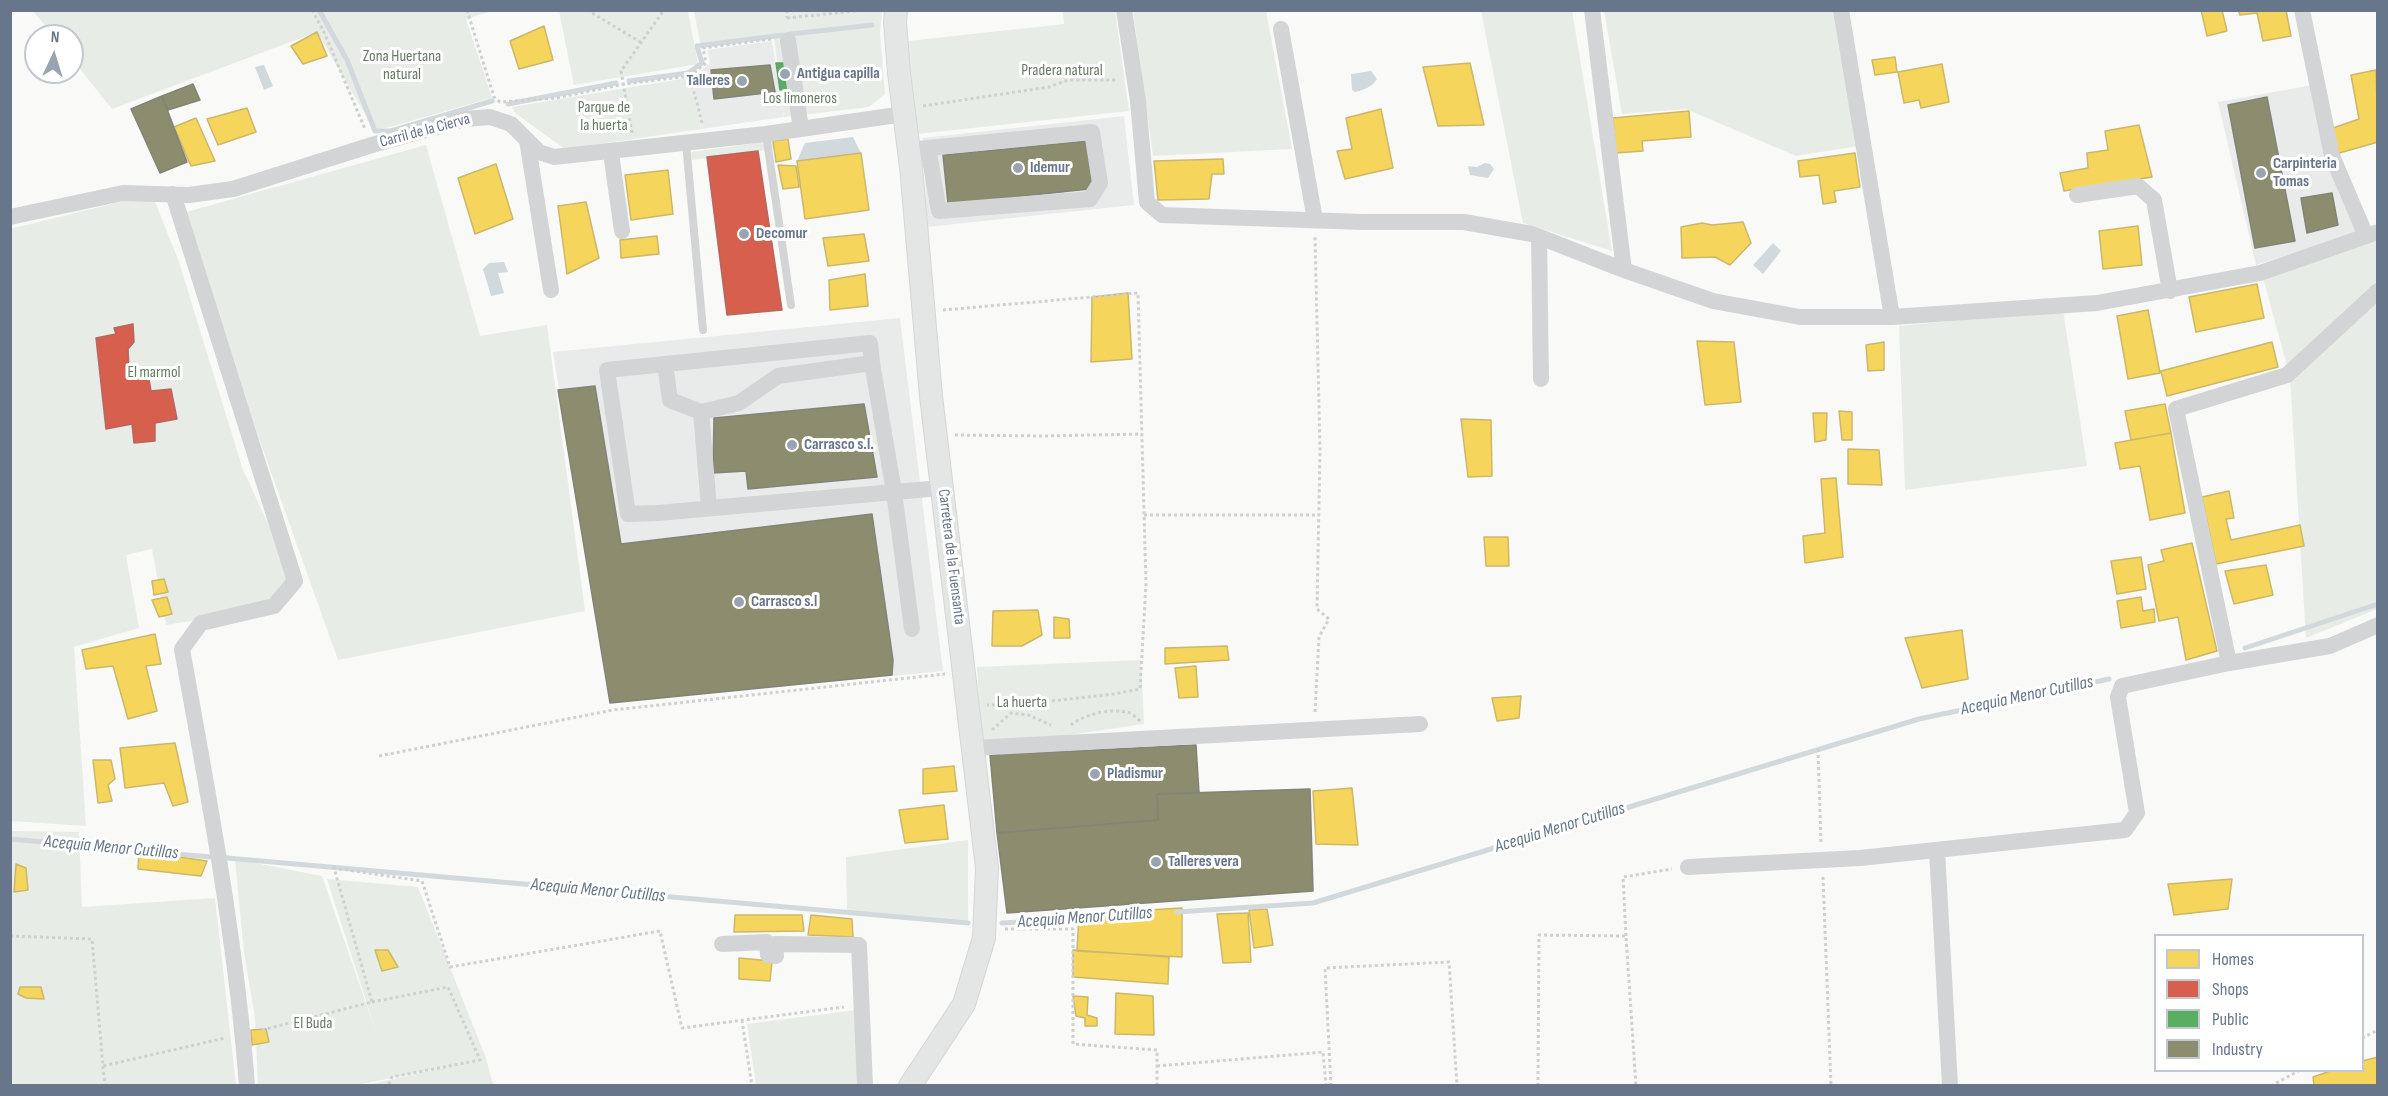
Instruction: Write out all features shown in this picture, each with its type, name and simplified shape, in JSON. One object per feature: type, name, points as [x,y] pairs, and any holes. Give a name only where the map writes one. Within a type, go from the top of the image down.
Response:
[{"type":"main road","name":"Carretera de la Fuensanta","points":[[896,10],[904,111],[918,149],[923,312],[987,868],[984,938],[964,1004],[910,1086]]},
{"type":"street","points":[[1124,10],[1135,84],[1147,202],[1162,215],[1464,222],[1539,237],[1713,301],[1800,317],[1892,317],[2097,303],[2260,273],[2372,234],[2332,156],[2302,10]]},
{"type":"street","points":[[1592,10],[1624,270]]},
{"type":"street","points":[[1841,10],[1892,317]]},
{"type":"street","points":[[1281,29],[1315,220]]},
{"type":"street","points":[[783,39],[801,129]]},
{"type":"street","name":"Carril de la Cierva","points":[[10,217],[123,193],[173,194],[233,189],[372,145],[465,119],[490,117],[512,124],[539,152],[554,157],[611,153],[766,134],[904,111]]},
{"type":"street","points":[[1092,132],[1100,183],[1090,199],[939,211],[918,149],[1092,132]]},
{"type":"street","points":[[527,140],[551,290]]},
{"type":"street","points":[[611,153],[622,231]]},
{"type":"street","points":[[2077,195],[2138,186],[2154,200],[2170,291]]},
{"type":"street","points":[[173,194],[295,581],[274,606],[201,622],[182,649],[221,864],[243,1034],[247,1086]]},
{"type":"street","points":[[1539,237],[1540,379]]},
{"type":"street","points":[[2229,663],[2176,409],[2287,375],[2378,291]]},
{"type":"street","points":[[912,628],[894,492],[870,343],[607,370],[628,514],[894,492],[942,488]]},
{"type":"street","points":[[665,364],[670,400],[701,412],[739,403],[778,376],[872,363]]},
{"type":"street","points":[[701,412],[709,508],[894,492]]},
{"type":"street","points":[[1688,867],[1860,858],[2125,830],[2137,813],[2118,697],[2122,686],[2229,663],[2330,646],[2378,626]]},
{"type":"street","points":[[974,748],[1420,724]]},
{"type":"street","points":[[1937,850],[1950,1086]]},
{"type":"street","points":[[722,944],[767,942],[768,955],[776,956],[775,944],[859,945],[865,1086]]},
{"type":"lane","points":[[766,134],[791,305]]},
{"type":"lane","points":[[686,143],[703,330]]},
{"type":"path","points":[[312,10],[324,32],[372,145]]},
{"type":"path","points":[[466,10],[494,97],[500,102],[556,98],[624,84],[690,76],[706,63],[703,48],[783,39]]},
{"type":"path","points":[[587,10],[642,43]]},
{"type":"path","points":[[636,150],[621,71],[664,10]]},
{"type":"path","points":[[787,18],[865,10]]},
{"type":"path","points":[[690,76],[706,140]]},
{"type":"path","points":[[904,111],[985,95],[1049,87],[1068,80],[1113,78],[1135,84]]},
{"type":"path","points":[[1312,729],[1319,637],[1329,619],[1317,609],[1320,450],[1315,220]]},
{"type":"path","points":[[923,312],[1138,292],[1146,584],[1140,689],[1114,694],[969,708]]},
{"type":"path","points":[[936,434],[1043,436],[1142,434]]},
{"type":"path","points":[[1144,515],[1319,515]]},
{"type":"path","points":[[379,756],[613,710],[965,672]]},
{"type":"path","points":[[1065,729],[1080,718],[1099,712],[1130,713],[1144,724]]},
{"type":"path","points":[[974,748],[1011,713],[1028,715],[1057,727]]},
{"type":"path","points":[[1818,749],[1822,854]]},
{"type":"path","points":[[1636,1086],[1623,877],[1688,867]]},
{"type":"path","points":[[372,1002],[334,868],[422,881],[450,967],[660,931],[682,1028],[863,1004]]},
{"type":"path","points":[[1823,877],[1831,1086]]},
{"type":"path","points":[[985,930],[1073,929],[1073,1044],[1157,1050],[1157,1086]]},
{"type":"path","points":[[1538,1086],[1539,935],[1626,936]]},
{"type":"path","points":[[10,936],[92,939],[105,1086]]},
{"type":"path","points":[[1331,1086],[1325,968],[1449,962],[1457,1086]]},
{"type":"path","points":[[262,1030],[372,1002],[448,987],[480,1060],[392,1077],[388,1086]]},
{"type":"path","points":[[742,1020],[752,1086]]},
{"type":"path","points":[[2364,1037],[2378,1030]]},
{"type":"path","points":[[103,1066],[243,1034]]},
{"type":"path","points":[[1157,1066],[1323,1052],[1326,1086]]},
{"type":"path","points":[[2271,1086],[2298,1072]]},
{"type":"shaded area","name":"Talleres","points":[[772,41],[784,117],[701,129],[693,77],[710,63],[707,50]]},
{"type":"shaded area","points":[[264,65],[273,86],[264,90],[255,67]]},
{"type":"shaded area","points":[[1371,71],[1377,79],[1373,84],[1355,92],[1352,90],[1351,74]]},
{"type":"shaded area","points":[[2313,85],[2338,191],[2357,233],[2256,265],[2218,102]]},
{"type":"shaded area","points":[[1124,116],[1134,205],[927,227],[923,138]]},
{"type":"shaded area","points":[[853,137],[861,153],[797,161],[805,143]]},
{"type":"shaded area","points":[[1485,163],[1490,164],[1494,169],[1488,178],[1470,175],[1468,166],[1477,167]]},
{"type":"shaded area","points":[[1773,243],[1781,251],[1763,274],[1753,265]]},
{"type":"shaded area","points":[[504,262],[508,272],[498,273],[504,293],[491,296],[483,269],[489,263]]},
{"type":"shaded area","points":[[900,318],[943,671],[610,703],[553,352]]},
{"type":"green space","name":"Zona Huertana natural","points":[[33,11],[492,11],[466,19],[492,98],[375,131],[317,32],[112,109],[84,74],[84,24],[44,24]]},
{"type":"green space","points":[[559,11],[688,11],[698,64],[574,85]]},
{"type":"green space","name":"Los limoneros","points":[[694,11],[882,11],[880,32],[885,94],[869,107],[784,117],[774,37],[701,46]]},
{"type":"green space","name":"Pradera natural","points":[[1063,11],[1115,11],[1129,111],[917,134],[906,71],[908,41],[1064,24]]},
{"type":"green space","points":[[1133,11],[1266,11],[1292,149],[1153,156]]},
{"type":"green space","points":[[1481,11],[1572,11],[1612,251],[1523,223]]},
{"type":"green space","points":[[1604,11],[1835,11],[1858,146],[1796,156],[1686,109],[1622,114]]},
{"type":"green space","name":"Parque de la huerta","points":[[693,77],[701,129],[565,149],[515,113],[512,107]]},
{"type":"green space","points":[[773,141],[773,149],[692,160],[691,152]]},
{"type":"green space","points":[[426,145],[480,336],[547,325],[585,611],[338,660],[179,214]]},
{"type":"green space","points":[[152,194],[179,262],[243,470],[295,581],[264,609],[166,625],[152,549],[126,555],[139,628],[74,647],[86,826],[11,821],[10,229]]},
{"type":"green space","points":[[2377,241],[2377,609],[2306,638],[2290,377],[2263,278]]},
{"type":"green space","points":[[2063,310],[2087,466],[1905,490],[1899,326]]},
{"type":"green space","name":"La huerta","points":[[1141,660],[1144,724],[981,748],[977,667]]},
{"type":"green space","points":[[11,831],[79,832],[82,907],[215,898],[236,1085],[11,1086]]},
{"type":"green space","points":[[968,840],[968,923],[847,913],[846,857]]},
{"type":"green space","name":"El Buda","points":[[235,859],[322,876],[376,1032],[327,879],[418,887],[486,1058],[493,1085],[367,1085],[454,1065],[358,1085],[258,1085],[255,1018],[244,953]]},
{"type":"green space","points":[[856,1010],[865,1085],[756,1085],[747,1024]]},
{"type":"building: Homes","points":[[2201,10],[2222,10],[2227,31],[2207,36]]},
{"type":"building: Homes","points":[[2238,10],[2286,10],[2291,36],[2263,41],[2257,13],[2240,15]]},
{"type":"building: Homes","points":[[544,26],[553,60],[519,69],[510,41]]},
{"type":"building: Homes","points":[[317,32],[327,56],[303,64],[291,46]]},
{"type":"building: Homes","points":[[1895,57],[1897,72],[1875,75],[1872,60]]},
{"type":"building: Homes","points":[[1470,63],[1484,125],[1438,126],[1423,67]]},
{"type":"building: Homes","points":[[1942,64],[1949,102],[1921,108],[1919,100],[1904,103],[1898,72]]},
{"type":"building: Homes","points":[[2376,70],[2378,142],[2336,154],[2330,129],[2359,119],[2351,75]]},
{"type":"building: Homes","points":[[247,108],[256,132],[218,145],[207,119]]},
{"type":"building: Homes","points":[[1381,109],[1393,168],[1345,179],[1337,151],[1352,149],[1346,118]]},
{"type":"building: Homes","points":[[1689,111],[1691,137],[1642,141],[1643,151],[1616,153],[1613,118]]},
{"type":"building: Homes","points":[[196,118],[215,161],[191,166],[174,127]]},
{"type":"building: Homes","points":[[2139,125],[2152,177],[2064,191],[2060,173],[2088,168],[2087,153],[2108,150],[2105,131]]},
{"type":"building: Homes","points":[[788,139],[791,159],[776,162],[773,141]]},
{"type":"building: Homes","points":[[861,153],[869,210],[805,219],[797,161]]},
{"type":"building: Homes","points":[[1855,153],[1860,187],[1834,191],[1836,202],[1823,204],[1819,175],[1800,177],[1798,161]]},
{"type":"building: Homes","points":[[1223,159],[1224,174],[1212,174],[1209,199],[1158,200],[1154,161]]},
{"type":"building: Homes","points":[[496,164],[513,219],[475,234],[458,178]]},
{"type":"building: Homes","points":[[778,165],[796,166],[799,187],[783,189]]},
{"type":"building: Homes","points":[[668,170],[673,214],[631,220],[625,175]]},
{"type":"building: Homes","points":[[586,202],[599,258],[567,274],[558,206]]},
{"type":"building: Homes","points":[[1743,222],[1751,243],[1730,265],[1715,257],[1682,258],[1681,227],[1702,223],[1712,225]]},
{"type":"building: Homes","points":[[2138,226],[2142,265],[2103,269],[2099,231]]},
{"type":"building: Homes","points":[[864,234],[869,261],[828,266],[823,238]]},
{"type":"building: Homes","points":[[657,236],[659,254],[621,258],[620,240]]},
{"type":"building: Homes","points":[[865,274],[868,306],[830,310],[829,280]]},
{"type":"building: Homes","points":[[2257,284],[2264,318],[2196,332],[2189,297]]},
{"type":"building: Homes","points":[[1128,293],[1132,359],[1091,362],[1092,297]]},
{"type":"building: Homes","points":[[2148,310],[2160,373],[2128,379],[2117,316]]},
{"type":"building: Homes","points":[[1697,341],[1734,342],[1741,402],[1705,405]]},
{"type":"building: Homes","points":[[1884,342],[1884,370],[1868,371],[1866,345]]},
{"type":"building: Homes","points":[[2272,342],[2278,367],[2167,396],[2161,371]]},
{"type":"building: Homes","points":[[2165,404],[2171,433],[2131,440],[2125,411]]},
{"type":"building: Homes","points":[[1839,411],[1852,412],[1852,440],[1842,440]]},
{"type":"building: Homes","points":[[1813,413],[1827,413],[1826,440],[1815,442]]},
{"type":"building: Homes","points":[[1461,419],[1491,420],[1492,476],[1468,477]]},
{"type":"building: Homes","points":[[2171,433],[2185,513],[2150,520],[2140,466],[2120,469],[2115,443]]},
{"type":"building: Homes","points":[[1848,449],[1879,450],[1882,485],[1848,484]]},
{"type":"building: Homes","points":[[1836,478],[1843,557],[1805,563],[1803,536],[1825,533],[1821,479]]},
{"type":"building: Homes","points":[[2229,491],[2234,518],[2226,519],[2231,540],[2300,525],[2304,546],[2216,564],[2202,497]]},
{"type":"building: Homes","points":[[1484,537],[1508,537],[1509,566],[1486,566]]},
{"type":"building: Homes","points":[[2192,543],[2217,651],[2186,660],[2178,617],[2159,621],[2148,565],[2164,561],[2161,550]]},
{"type":"building: Homes","points":[[2141,557],[2146,589],[2117,594],[2111,561]]},
{"type":"building: Homes","points":[[2266,565],[2273,595],[2234,604],[2225,571]]},
{"type":"building: Homes","points":[[164,579],[168,592],[154,595],[152,581]]},
{"type":"building: Homes","points":[[167,597],[172,614],[159,617],[152,600]]},
{"type":"building: Homes","points":[[2141,597],[2143,611],[2154,609],[2155,622],[2121,628],[2117,601]]},
{"type":"building: Homes","points":[[1038,610],[1042,635],[1022,646],[992,646],[993,611]]},
{"type":"building: Homes","points":[[1054,617],[1069,619],[1070,638],[1054,638]]},
{"type":"building: Homes","points":[[1962,630],[1968,679],[1922,688],[1905,638]]},
{"type":"building: Homes","points":[[155,634],[161,664],[146,666],[157,711],[128,719],[113,666],[86,669],[82,650]]},
{"type":"building: Homes","points":[[1227,646],[1229,660],[1165,664],[1165,648]]},
{"type":"building: Homes","points":[[1196,666],[1198,697],[1179,698],[1175,668]]},
{"type":"building: Homes","points":[[1521,696],[1519,718],[1497,721],[1492,698]]},
{"type":"building: Homes","points":[[175,743],[188,802],[173,806],[164,783],[125,788],[120,748]]},
{"type":"building: Homes","points":[[93,760],[111,760],[115,779],[108,785],[112,801],[98,803]]},
{"type":"building: Homes","points":[[954,766],[957,791],[923,794],[923,769]]},
{"type":"building: Homes","points":[[1352,788],[1358,845],[1316,844],[1313,791]]},
{"type":"building: Homes","points":[[944,805],[948,839],[905,843],[899,810]]},
{"type":"building: Homes","points":[[139,851],[207,861],[201,876],[138,869]]},
{"type":"building: Homes","points":[[16,864],[26,868],[28,890],[14,892]]},
{"type":"building: Homes","points":[[2232,879],[2228,909],[2174,915],[2168,884]]},
{"type":"building: Homes","points":[[1182,908],[1182,957],[1077,951],[1079,914]]},
{"type":"building: Homes","points":[[1267,909],[1273,945],[1254,948],[1249,910]]},
{"type":"building: Homes","points":[[1248,913],[1251,962],[1223,963],[1217,914]]},
{"type":"building: Homes","points":[[735,915],[802,915],[804,931],[734,932]]},
{"type":"building: Homes","points":[[811,915],[852,919],[853,937],[808,935]]},
{"type":"building: Homes","points":[[375,950],[388,950],[398,967],[382,971]]},
{"type":"building: Homes","points":[[1073,950],[1169,957],[1168,984],[1073,977]]},
{"type":"building: Homes","points":[[739,958],[772,961],[770,981],[739,979]]},
{"type":"building: Homes","points":[[20,987],[41,987],[44,999],[26,998],[18,994]]},
{"type":"building: Homes","points":[[1116,993],[1153,996],[1154,1035],[1115,1034]]},
{"type":"building: Homes","points":[[1073,996],[1088,997],[1087,1015],[1097,1018],[1097,1026],[1085,1026],[1085,1018],[1076,1016]]},
{"type":"building: Homes","points":[[266,1029],[269,1042],[252,1045],[251,1030]]},
{"type":"building: Homes","points":[[2378,1057],[2378,1086],[2314,1086],[2313,1077],[2327,1072],[2364,1072],[2364,1060]]},
{"type":"building: Shops","name":"Decomur","points":[[758,151],[782,310],[727,315],[707,157]]},
{"type":"building: Shops","name":"El marmol","points":[[133,324],[134,342],[128,349],[129,370],[147,368],[151,391],[171,389],[177,419],[155,423],[155,441],[134,443],[132,424],[106,429],[96,338],[116,334],[114,328]]},
{"type":"building: Public","name":"Antigua capilla","points":[[776,63],[791,63],[795,89],[780,90]]},
{"type":"building: Industry","name":"Talleres","points":[[770,65],[775,92],[714,99],[711,70]]},
{"type":"building: Industry","points":[[193,84],[200,100],[168,110],[162,96]]},
{"type":"building: Industry","points":[[162,96],[187,162],[160,173],[131,109]]},
{"type":"building: Industry","name":"Carpinteria Tomas","points":[[2267,97],[2295,241],[2255,248],[2228,105]]},
{"type":"building: Industry","name":"Idemur","points":[[1087,141],[1094,181],[1089,189],[948,204],[943,155]]},
{"type":"building: Industry","points":[[2332,193],[2338,225],[2307,233],[2301,198]]},
{"type":"building: Industry","name":"Carrasco s.l","points":[[595,386],[621,544],[872,514],[893,660],[892,675],[610,703],[558,390]]},
{"type":"building: Industry","name":"Carrasco s.l.","points":[[864,404],[877,477],[748,489],[746,471],[713,473],[714,418]]},
{"type":"building: Industry","name":"Pladismur","points":[[1196,745],[1199,793],[1157,794],[1158,820],[997,833],[990,755]]},
{"type":"building: Industry","name":"Talleres vera","points":[[1310,789],[1313,891],[1007,913],[997,833],[1158,820],[1157,794]]},
{"type":"waterway","points":[[319,10],[347,60],[375,131],[391,131],[492,101]]},
{"type":"waterway","points":[[791,34],[872,25]]},
{"type":"waterway","points":[[629,81],[688,73],[702,63],[697,46],[783,35]]},
{"type":"waterway","points":[[508,104],[616,83]]},
{"type":"waterway","name":"Acequia Menor Cutillas","points":[[2245,648],[2378,604]]},
{"type":"waterway","name":"Acequia Menor Cutillas","points":[[1177,912],[1313,903],[1919,719],[2109,679]]},
{"type":"waterway","name":"Acequia Menor Cutillas","points":[[10,839],[211,857]]},
{"type":"waterway","name":"Acequia Menor Cutillas","points":[[227,858],[968,923]]},
{"type":"waterway","name":"Acequia Menor Cutillas","points":[[1002,923],[1084,918]]},
{"type":"place","name":"Antigua capilla","points":[[785,74]]},
{"type":"place","name":"Talleres","points":[[742,81]]},
{"type":"place","name":"Idemur","points":[[1018,168]]},
{"type":"place","name":"Carpinteria Tomas","points":[[2261,173]]},
{"type":"place","name":"Decomur","points":[[744,234]]},
{"type":"place","name":"Carrasco s.l.","points":[[792,445]]},
{"type":"place","name":"Carrasco s.l","points":[[739,602]]},
{"type":"place","name":"Pladismur","points":[[1095,774]]},
{"type":"place","name":"Talleres vera","points":[[1156,862]]}]
